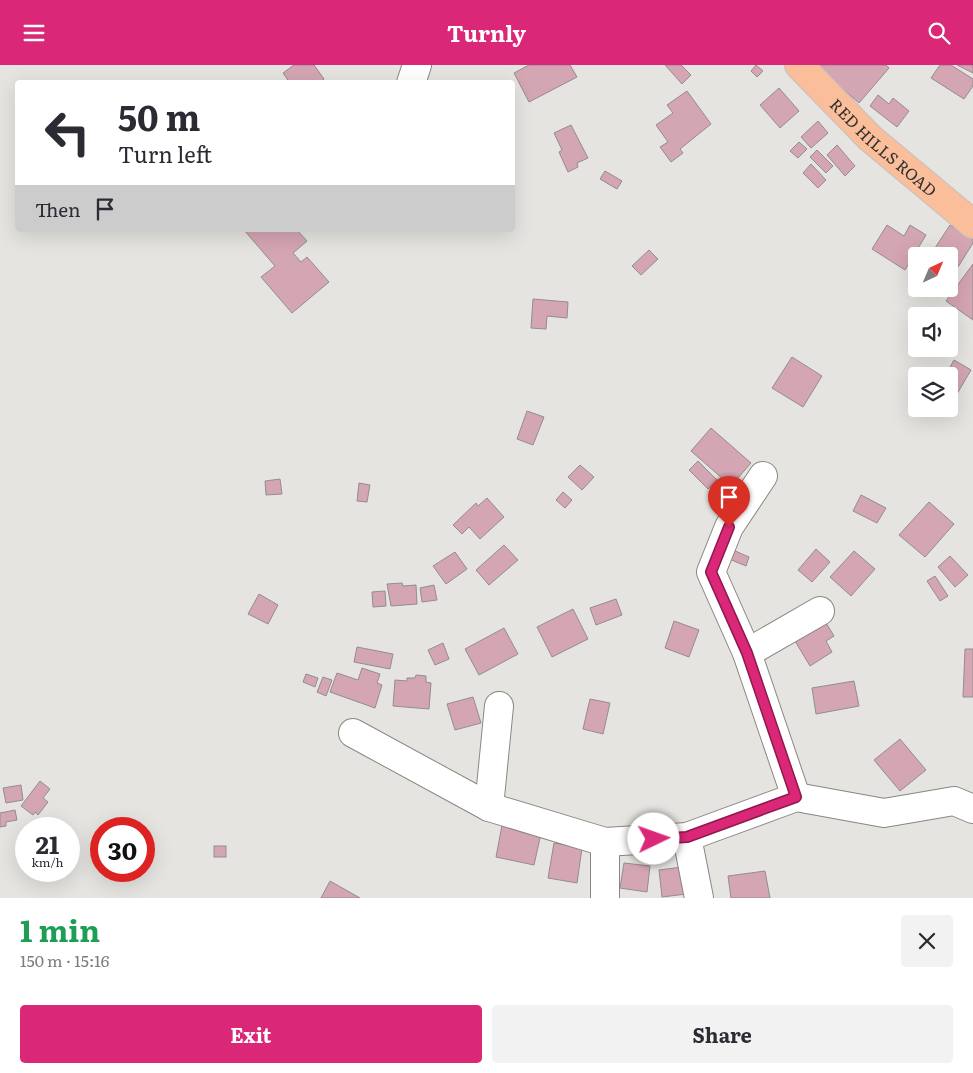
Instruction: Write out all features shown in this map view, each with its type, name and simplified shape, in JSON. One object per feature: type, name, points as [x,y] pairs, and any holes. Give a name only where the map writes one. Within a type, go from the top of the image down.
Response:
[{"type":"main road","name":"RED HILLS ROAD","points":[[799,65],[870,138],[973,224]]},
{"type":"street","points":[[412,80],[417,65]]},
{"type":"street","points":[[763,476],[729,527],[711,572],[747,653],[796,797]]},
{"type":"street","points":[[747,653],[820,611]]},
{"type":"street","points":[[489,807],[499,707]]},
{"type":"street","points":[[353,733],[489,807],[605,842],[687,837],[796,797],[884,813],[954,801],[973,809]]},
{"type":"street","points":[[687,837],[698,898]]},
{"type":"street","points":[[605,842],[605,898]]},
{"type":"building","points":[[294,65],[314,65],[324,79],[288,80],[283,73]]},
{"type":"building","points":[[529,65],[570,65],[577,77],[529,102],[514,73]]},
{"type":"building","points":[[665,65],[681,65],[691,75],[682,84]]},
{"type":"building","points":[[756,65],[763,71],[757,77],[751,71]]},
{"type":"building","points":[[815,65],[886,65],[889,68],[859,103]]},
{"type":"building","points":[[940,65],[951,65],[973,79],[973,86],[964,99],[931,78]]},
{"type":"building","points":[[957,65],[973,65],[973,73]]},
{"type":"building","points":[[779,88],[799,111],[780,128],[760,105]]},
{"type":"building","points":[[687,91],[711,124],[680,149],[683,153],[671,162],[660,147],[668,142],[656,125],[673,113],[667,105]]},
{"type":"building","points":[[878,95],[889,104],[893,98],[909,111],[897,127],[870,106]]},
{"type":"building","points":[[818,121],[828,133],[811,148],[801,137]]},
{"type":"building","points":[[571,125],[588,158],[577,163],[578,167],[568,172],[559,152],[562,150],[554,133]]},
{"type":"building","points":[[799,142],[807,149],[798,158],[790,151]]},
{"type":"building","points":[[837,145],[855,166],[845,176],[827,155]]},
{"type":"building","points":[[817,150],[833,166],[826,173],[810,157]]},
{"type":"building","points":[[811,164],[826,180],[818,188],[803,173]]},
{"type":"building","points":[[605,171],[622,181],[617,189],[600,179]]},
{"type":"building","points":[[887,225],[904,236],[910,225],[926,235],[919,247],[908,247],[908,265],[905,270],[872,249]]},
{"type":"building","points":[[950,225],[973,239],[973,243],[958,267],[958,247],[936,247]]},
{"type":"building","points":[[246,232],[299,232],[307,241],[293,253],[301,262],[307,257],[329,282],[292,313],[261,277],[275,266]]},
{"type":"building","points":[[649,250],[658,259],[641,275],[632,266]]},
{"type":"building","points":[[973,264],[973,320],[958,309],[958,307],[955,307],[946,301],[949,297],[958,297],[958,285]]},
{"type":"building","points":[[533,299],[568,302],[567,318],[547,316],[546,329],[531,328]]},
{"type":"building","points":[[792,357],[822,376],[803,407],[772,388]]},
{"type":"building","points":[[954,360],[971,370],[958,392],[958,367],[950,367]]},
{"type":"building","points":[[527,411],[544,417],[533,445],[517,439]]},
{"type":"building","points":[[711,428],[751,463],[731,486],[691,451]]},
{"type":"building","points":[[698,461],[717,480],[708,489],[689,470]]},
{"type":"building","points":[[580,465],[594,477],[582,490],[568,477]]},
{"type":"building","points":[[280,479],[282,494],[266,495],[265,481]]},
{"type":"building","points":[[359,483],[370,485],[367,502],[357,501]]},
{"type":"building","points":[[563,492],[572,500],[565,508],[556,500]]},
{"type":"building","points":[[861,495],[886,508],[877,523],[853,511]]},
{"type":"building","points":[[487,498],[504,517],[480,539],[469,527],[462,534],[453,525],[476,503],[478,506]]},
{"type":"building","points":[[929,502],[954,524],[925,557],[899,535]]},
{"type":"building","points":[[504,545],[518,560],[489,585],[476,570]]},
{"type":"building","points":[[816,549],[830,562],[812,582],[798,570]]},
{"type":"building","points":[[733,550],[749,557],[746,566],[729,559]]},
{"type":"building","points":[[854,551],[875,569],[851,596],[830,577]]},
{"type":"building","points":[[455,552],[467,569],[446,584],[433,566]]},
{"type":"building","points":[[950,556],[968,575],[955,587],[938,567]]},
{"type":"building","points":[[935,576],[948,596],[940,601],[927,581]]},
{"type":"building","points":[[402,583],[403,586],[416,585],[417,604],[391,606],[387,584]]},
{"type":"building","points":[[434,585],[437,600],[422,602],[420,588]]},
{"type":"building","points":[[385,591],[386,606],[373,607],[372,592]]},
{"type":"building","points":[[259,594],[278,605],[268,624],[248,614]]},
{"type":"building","points":[[616,599],[622,615],[596,625],[590,608]]},
{"type":"building","points":[[573,609],[588,639],[552,657],[537,627]]},
{"type":"building","points":[[823,618],[834,636],[826,641],[832,652],[810,666],[792,636]]},
{"type":"building","points":[[674,621],[699,630],[689,657],[665,648]]},
{"type":"building","points":[[504,628],[518,654],[479,675],[465,649]]},
{"type":"building","points":[[443,643],[449,659],[435,665],[428,650]]},
{"type":"building","points":[[357,647],[393,654],[390,669],[354,662]]},
{"type":"building","points":[[965,649],[973,649],[973,697],[963,697]]},
{"type":"building","points":[[362,668],[380,674],[377,683],[382,685],[375,708],[330,692],[337,673],[358,680]]},
{"type":"building","points":[[306,674],[318,678],[315,687],[303,682]]},
{"type":"building","points":[[416,675],[426,676],[426,682],[431,683],[429,709],[393,706],[395,680],[407,681],[407,678],[415,678]]},
{"type":"building","points":[[323,677],[332,680],[326,696],[317,692]]},
{"type":"building","points":[[854,681],[859,706],[816,714],[812,688]]},
{"type":"building","points":[[473,697],[481,723],[455,730],[447,704]]},
{"type":"building","points":[[590,699],[610,703],[603,734],[583,729]]},
{"type":"building","points":[[900,739],[926,770],[900,791],[874,760]]},
{"type":"building","points":[[40,781],[50,789],[43,798],[48,802],[38,815],[35,812],[33,815],[21,806]]},
{"type":"building","points":[[21,785],[23,800],[6,803],[3,788]]},
{"type":"building","points":[[15,810],[16,817],[15,820],[6,822],[6,826],[0,827],[0,813]]},
{"type":"building","points":[[503,820],[542,829],[534,865],[496,857]]},
{"type":"building","points":[[554,843],[582,848],[577,883],[548,878]]},
{"type":"building","points":[[214,846],[226,846],[226,857],[214,857]]},
{"type":"building","points":[[624,863],[650,866],[647,892],[620,888]]},
{"type":"building","points":[[682,867],[686,894],[662,897],[659,870]]},
{"type":"building","points":[[765,871],[770,898],[731,898],[728,876]]},
{"type":"building","points":[[330,881],[360,898],[321,898]]},
{"type":"route","points":[[654,839],[687,837],[796,797],[747,653],[711,572],[729,527]]}]
